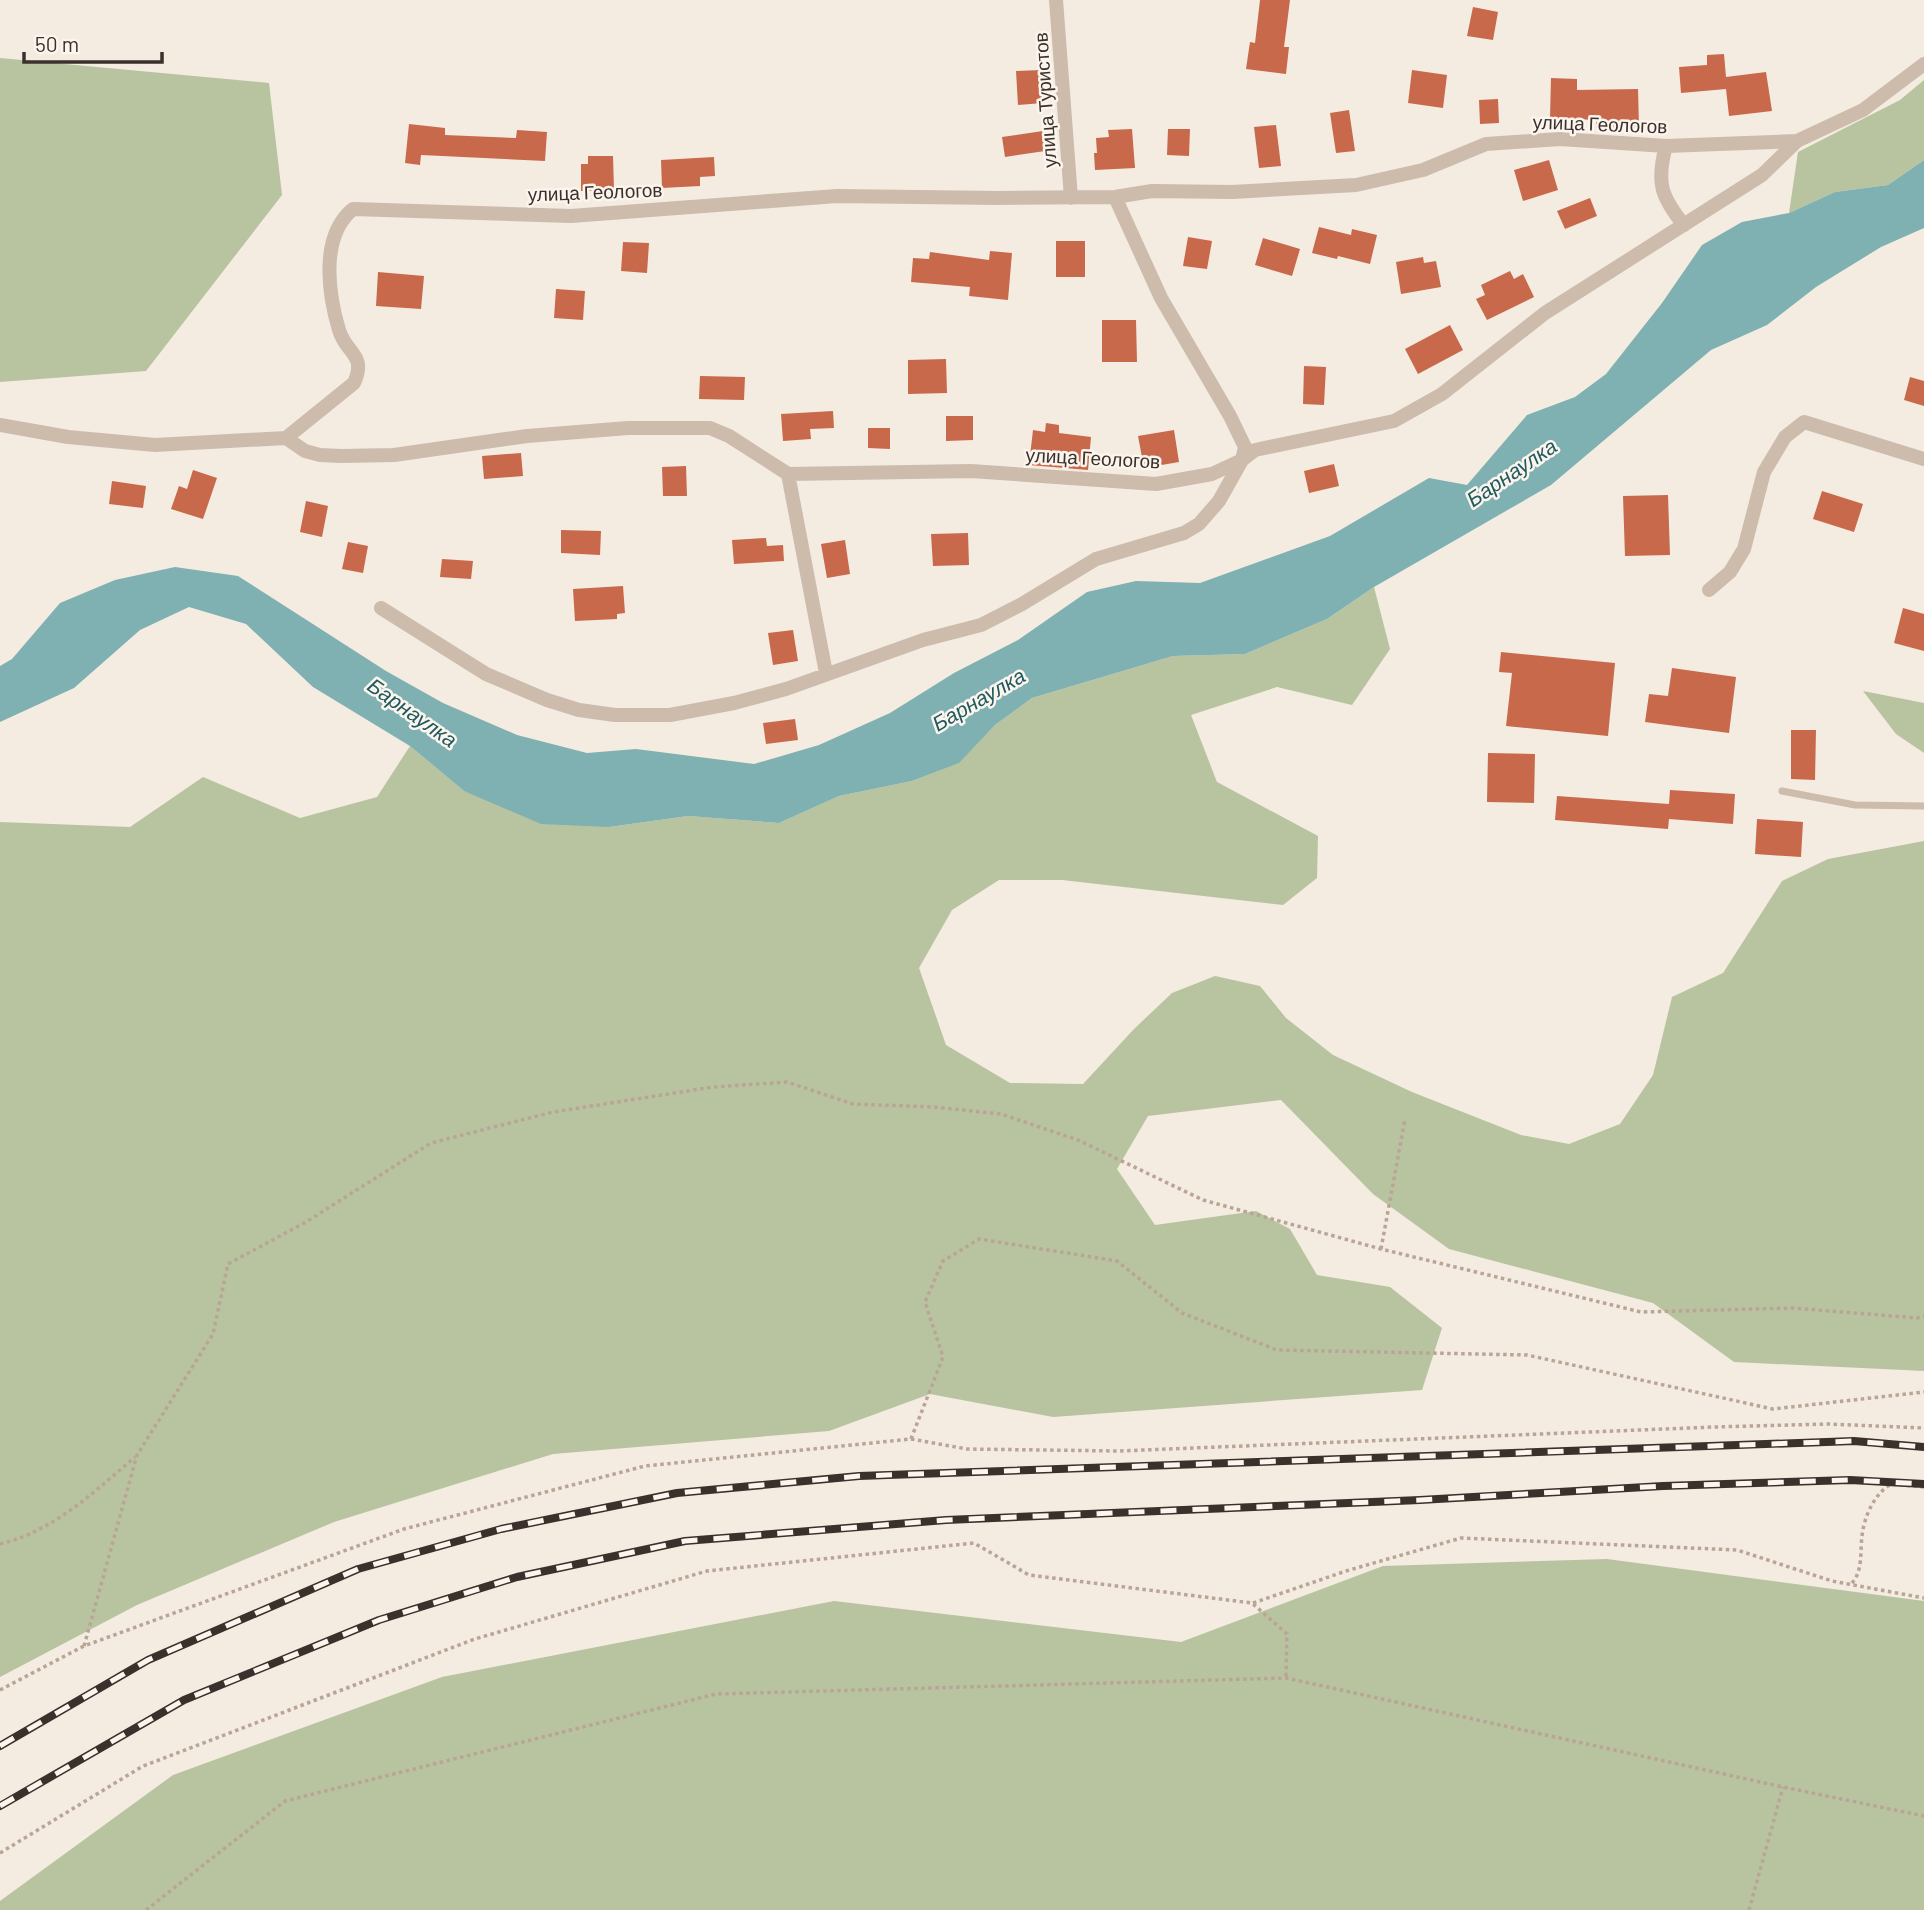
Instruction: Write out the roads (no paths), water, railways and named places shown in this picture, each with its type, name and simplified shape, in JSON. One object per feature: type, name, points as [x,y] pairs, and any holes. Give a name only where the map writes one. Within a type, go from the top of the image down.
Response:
[{"type":"street","name":"улица Туристов","points":[[1056,0],[1071,198]]},
{"type":"street","name":"улица Геологов","points":[[788,474],[971,471],[1156,484],[1212,474],[1255,450],[1394,421],[1442,394],[1545,313],[1762,175],[1797,141],[1863,110],[1924,64]]},
{"type":"street","name":"улица Геологов","points":[[286,438],[354,383],[359,371],[358,360],[340,334],[331,293],[331,251],[335,230],[343,217],[353,209],[570,216],[837,196],[1071,198],[1115,197],[1152,191],[1232,192],[1356,185],[1423,170],[1486,144],[1560,139],[1666,146],[1797,141]]},
{"type":"street","points":[[1666,146],[1660,167],[1660,185],[1668,206],[1684,225]]},
{"type":"street","points":[[381,608],[486,674],[547,700],[579,710],[615,715],[670,715],[734,704],[786,689],[923,640],[981,625],[1022,604],[1096,559],[1184,533],[1199,524],[1219,501],[1245,447],[1241,435],[1161,298],[1115,197]]},
{"type":"street","points":[[1709,590],[1730,572],[1744,549],[1764,472],[1785,437],[1804,422],[1924,459]]},
{"type":"street","points":[[0,425],[68,437],[155,445],[286,438],[305,451],[320,455],[394,456],[527,436],[628,428],[710,428],[729,436],[788,474],[826,673]]},
{"type":"lane","points":[[1782,791],[1855,805],[1924,806]]},
{"type":"water","name":"Барнаулка","points":[[1924,160],[1924,228],[1881,247],[1816,287],[1767,325],[1711,350],[1551,485],[1374,587],[1327,619],[1245,654],[1173,656],[1032,698],[995,725],[959,763],[912,781],[839,796],[779,823],[688,816],[609,827],[541,824],[464,791],[410,746],[313,687],[246,624],[189,607],[140,630],[74,688],[0,722],[0,666],[12,659],[60,603],[115,580],[175,567],[238,576],[386,671],[443,703],[517,735],[587,753],[636,749],[754,764],[819,745],[890,713],[954,673],[1018,640],[1087,592],[1136,581],[1200,583],[1330,536],[1429,478],[1467,485],[1527,415],[1575,397],[1606,374],[1662,303],[1702,245],[1742,222],[1789,213],[1835,192],[1888,185]]},
{"type":"railway","points":[[0,1746],[148,1660],[358,1569],[501,1529],[677,1493],[859,1476],[1854,1441],[1924,1447]]},
{"type":"railway","points":[[0,1806],[184,1700],[379,1620],[517,1577],[685,1541],[946,1520],[1420,1500],[1663,1486],[1850,1480],[1924,1484]]}]
